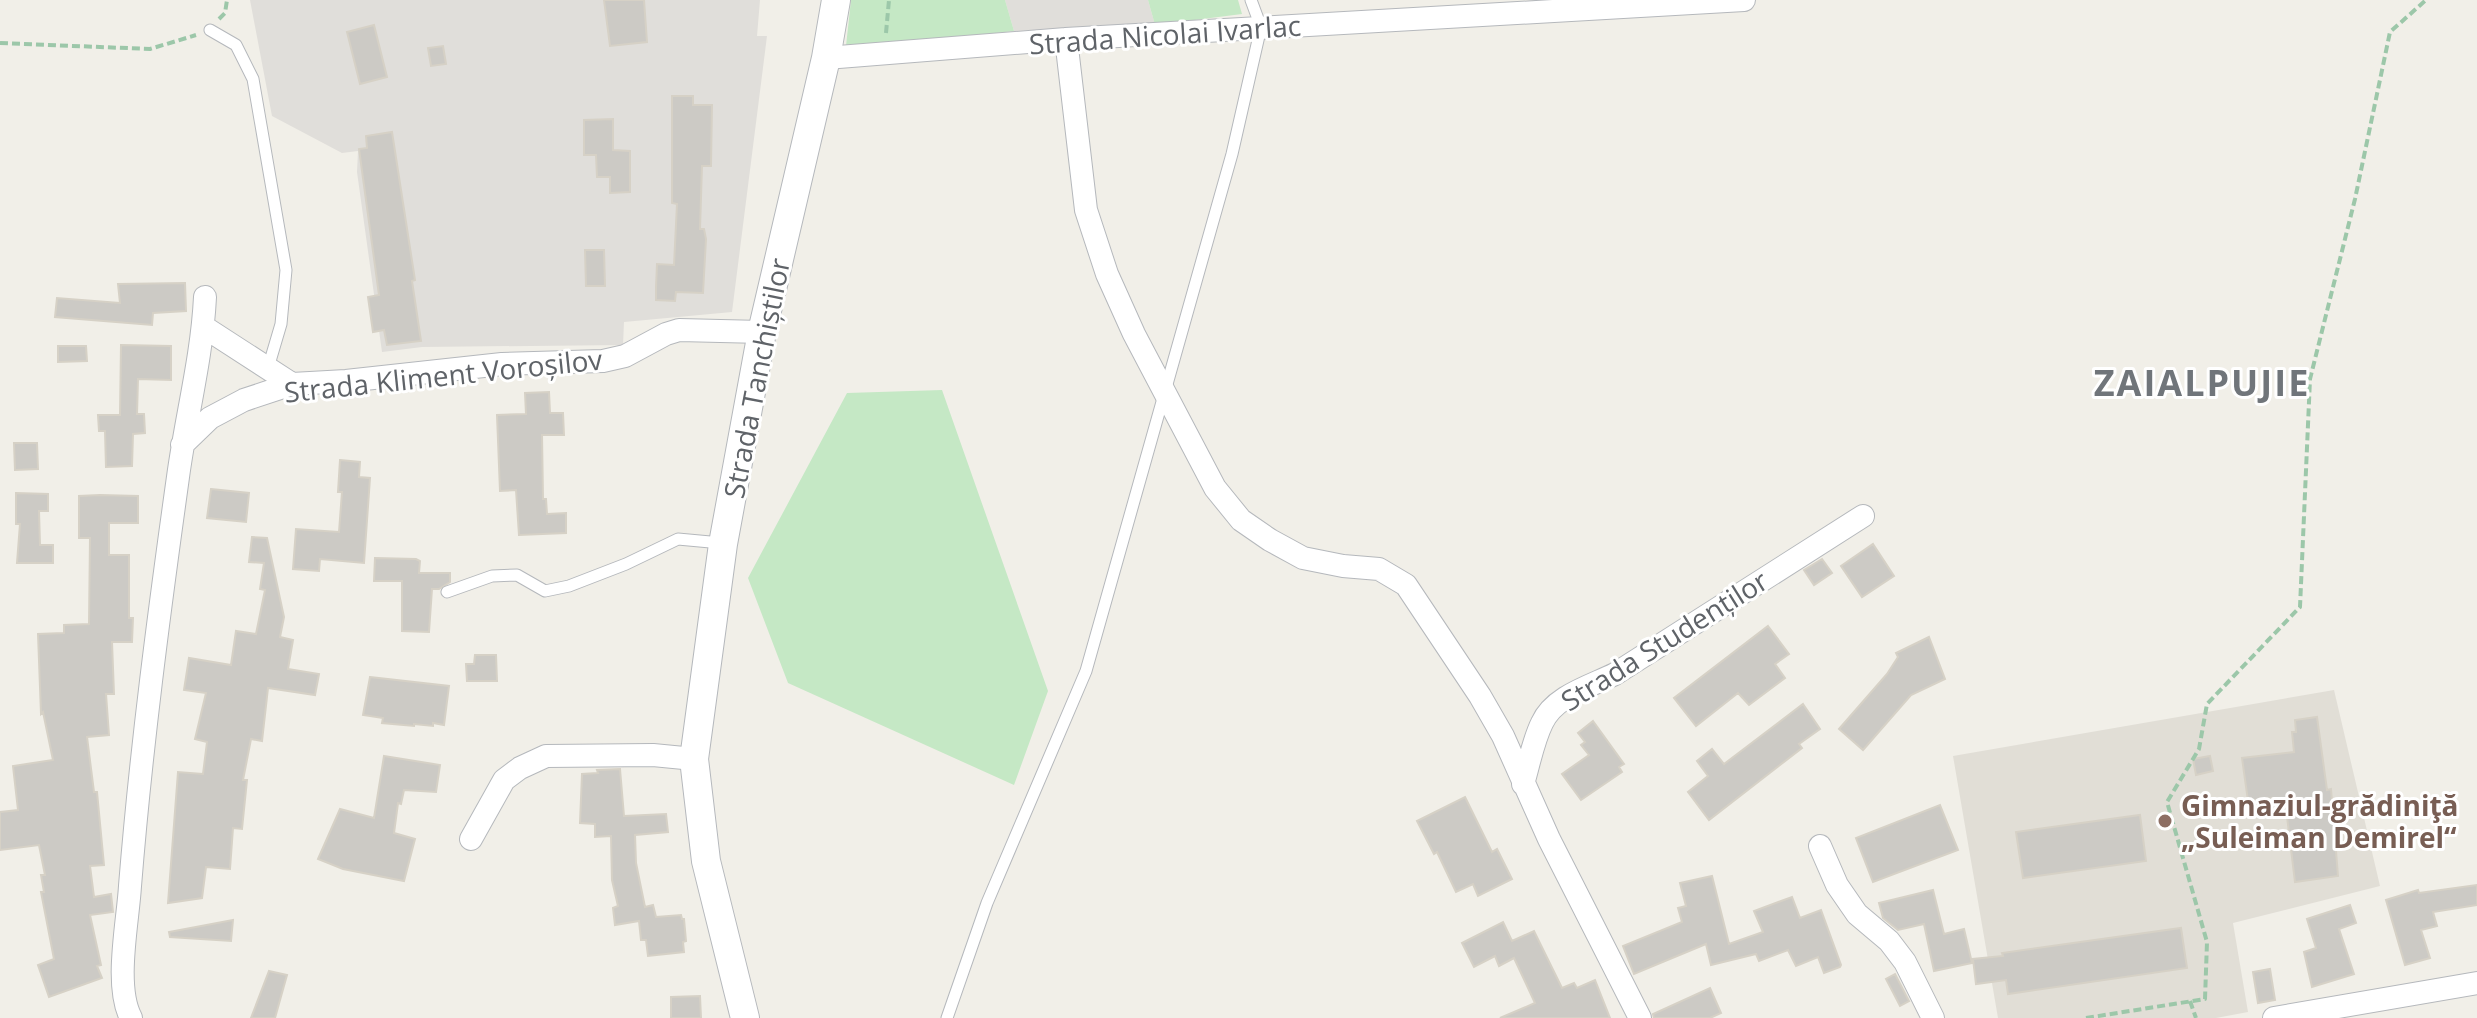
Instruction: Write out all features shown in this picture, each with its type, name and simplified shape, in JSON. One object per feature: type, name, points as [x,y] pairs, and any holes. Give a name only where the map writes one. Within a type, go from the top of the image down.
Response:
[{"type":"street","name":"Strada Tanchiștilor","points":[[745,1018],[706,861],[694,759],[723,544],[762,332],[826,58],[836,0]]},
{"type":"street","name":"Strada Nicolai Ivarlac","points":[[826,58],[1261,27],[1459,8],[1744,0]]},
{"type":"street","points":[[1066,39],[1086,210],[1134,334],[1215,488],[1241,520],[1303,558],[1379,569],[1406,585],[1503,736],[1523,784],[1640,1018]]},
{"type":"street","points":[[131,1018],[123,982],[135,829],[153,657],[182,445],[204,327],[205,297]]},
{"type":"street","points":[[204,327],[292,384]]},
{"type":"street","name":"Strada Kliment Voroșilov","points":[[182,445],[210,418],[244,400],[292,384],[502,364],[603,361],[625,356],[679,330],[762,332]]},
{"type":"street","name":"Strada Studenților","points":[[1523,784],[1542,723],[1551,710],[1572,694],[1615,674],[1863,516]]},
{"type":"street","points":[[471,839],[504,780],[520,768],[546,756],[653,755],[694,759]]},
{"type":"street","points":[[1820,846],[1837,885],[1857,914],[1889,941],[1905,962],[1933,1018]]},
{"type":"street","points":[[2274,1018],[2477,983]]},
{"type":"lane","points":[[947,1018],[987,903],[1086,671],[1232,154],[1261,27],[1251,0]]},
{"type":"lane","points":[[210,30],[236,45],[253,79],[286,270],[281,324],[268,368]]},
{"type":"lane","points":[[447,592],[492,576],[517,575],[545,591],[583,581],[678,539],[723,544]]},
{"type":"path","points":[[0,43],[150,49],[210,30],[225,13],[227,0]]},
{"type":"path","points":[[879,54],[886,38],[889,0]]},
{"type":"path","points":[[2086,1018],[2205,999],[2207,942],[2167,802],[2199,749],[2207,704],[2300,607],[2310,379],[2355,199],[2390,32],[2426,0]]},
{"type":"path","points":[[2190,1001],[2196,1018]]},
{"type":"shaded area","points":[[250,0],[760,0],[757,36],[767,36],[732,312],[624,322],[623,345],[422,347],[382,352],[357,172],[358,151],[342,153],[272,116]]},
{"type":"shaded area","points":[[1005,0],[1148,0],[1155,25],[1014,31]]},
{"type":"shaded area","name":"Gimnaziul-grădiniţă „Suleiman Demirel“","points":[[2334,690],[2380,886],[2233,923],[2248,1012],[2216,1018],[1998,1018],[1953,756]]},
{"type":"green space","points":[[851,0],[1005,0],[1014,31],[852,49],[846,46]]},
{"type":"green space","points":[[1148,0],[1238,0],[1242,14],[1155,25]]},
{"type":"green space","points":[[942,390],[1048,691],[1014,785],[788,683],[748,578],[847,393]]},
{"type":"building","points":[[604,0],[644,0],[647,42],[610,46]]},
{"type":"building","points":[[374,25],[387,77],[360,84],[347,32]]},
{"type":"building","points":[[443,46],[446,64],[431,66],[428,48]]},
{"type":"building","points":[[672,96],[693,96],[693,105],[712,105],[711,166],[702,166],[700,229],[704,229],[706,239],[703,293],[676,292],[675,301],[656,300],[657,264],[674,265],[677,204],[672,203]]},
{"type":"building","points":[[613,119],[613,150],[630,151],[630,192],[610,193],[610,177],[597,177],[596,155],[584,155],[584,120]]},
{"type":"building","points":[[392,132],[415,280],[412,281],[421,341],[387,345],[384,330],[373,332],[368,297],[379,295],[359,149],[367,148],[366,136]]},
{"type":"building","points":[[585,250],[604,250],[605,286],[586,286]]},
{"type":"building","points":[[185,283],[186,311],[153,313],[152,325],[55,317],[57,298],[120,303],[118,284]]},
{"type":"building","points":[[121,345],[171,346],[171,380],[138,379],[137,414],[144,414],[145,433],[133,434],[132,466],[106,467],[105,431],[99,431],[98,415],[120,415]]},
{"type":"building","points":[[58,346],[86,346],[87,361],[58,362]]},
{"type":"building","points":[[549,392],[550,413],[563,413],[564,435],[542,435],[543,499],[546,499],[547,514],[566,513],[566,533],[519,535],[516,490],[500,491],[497,415],[526,414],[525,393]]},
{"type":"building","points":[[14,443],[37,443],[38,469],[15,470]]},
{"type":"building","points":[[340,460],[360,462],[359,477],[370,478],[364,563],[320,559],[319,571],[293,569],[296,529],[339,532],[342,492],[338,492]]},
{"type":"building","points":[[211,489],[249,493],[246,522],[207,518]]},
{"type":"building","points":[[16,493],[48,494],[48,511],[39,511],[40,545],[53,545],[53,563],[17,563],[20,524],[16,524]]},
{"type":"building","points":[[79,496],[138,496],[138,523],[109,523],[109,555],[129,555],[132,642],[112,642],[114,694],[106,694],[109,735],[87,737],[94,792],[97,792],[104,865],[90,866],[94,897],[111,894],[113,912],[90,915],[101,965],[97,966],[102,978],[49,997],[38,965],[54,959],[41,892],[44,892],[41,875],[45,875],[39,845],[0,850],[0,812],[18,810],[13,766],[53,760],[43,712],[41,714],[38,634],[64,633],[64,625],[89,624],[90,538],[79,538]]},
{"type":"building","points":[[252,537],[267,538],[284,617],[280,637],[293,640],[288,669],[319,674],[315,695],[268,688],[262,741],[251,739],[243,780],[247,780],[242,829],[233,828],[230,869],[206,867],[202,898],[168,903],[178,772],[203,774],[207,742],[195,739],[206,693],[184,690],[189,658],[231,665],[236,631],[256,634],[265,590],[260,589],[264,563],[249,562]]},
{"type":"building","points":[[1873,544],[1894,576],[1862,597],[1841,566]]},
{"type":"building","points":[[375,558],[416,559],[420,561],[419,573],[450,573],[450,582],[439,589],[432,589],[429,632],[402,631],[402,581],[374,581]]},
{"type":"building","points":[[1822,559],[1832,573],[1814,585],[1804,570]]},
{"type":"building","points":[[1768,626],[1789,654],[1775,664],[1785,678],[1749,705],[1738,693],[1696,726],[1674,698]]},
{"type":"building","points":[[1929,637],[1945,679],[1911,695],[1863,750],[1839,729],[1887,674],[1898,657],[1896,653]]},
{"type":"building","points":[[475,655],[496,655],[497,681],[467,681],[466,664],[474,664]]},
{"type":"building","points":[[370,677],[449,686],[444,725],[382,723],[383,718],[363,715]]},
{"type":"building","points":[[1803,704],[1820,729],[1799,744],[1802,748],[1709,820],[1688,792],[1708,776],[1697,761],[1712,749],[1724,764]]},
{"type":"building","points":[[2317,717],[2327,790],[2331,789],[2338,876],[2295,882],[2285,800],[2248,801],[2242,758],[2294,752],[2292,732],[2296,732],[2295,720]]},
{"type":"building","points":[[1593,721],[1624,764],[1619,767],[1622,772],[1581,800],[1562,774],[1589,755],[1581,745],[1585,742],[1578,733]]},
{"type":"building","points":[[384,756],[440,765],[436,792],[404,790],[401,804],[398,803],[394,833],[415,839],[404,881],[343,869],[318,859],[340,809],[374,818]]},
{"type":"building","points":[[2210,756],[2213,771],[2196,775],[2193,759]]},
{"type":"building","points":[[620,769],[624,816],[666,814],[668,832],[635,835],[636,863],[645,907],[653,905],[656,917],[681,915],[684,919],[684,952],[648,956],[646,940],[641,940],[639,921],[615,925],[613,908],[618,906],[612,880],[611,836],[595,837],[595,824],[580,823],[582,774]]},
{"type":"building","points":[[1465,797],[1492,852],[1497,849],[1512,879],[1478,896],[1473,884],[1456,892],[1437,852],[1434,854],[1417,821]]},
{"type":"building","points":[[1940,805],[1958,850],[1873,882],[1856,838]]},
{"type":"building","points":[[2140,815],[2146,861],[2023,878],[2016,832]]},
{"type":"building","points":[[1712,876],[1729,944],[1763,932],[1754,911],[1792,897],[1800,918],[1821,910],[1840,967],[1824,973],[1818,957],[1796,966],[1788,950],[1759,961],[1756,954],[1711,965],[1706,944],[1634,974],[1623,946],[1682,922],[1678,908],[1686,906],[1680,883]]},
{"type":"building","points":[[2477,885],[2477,905],[2433,912],[2437,926],[2421,930],[2430,958],[2405,965],[2386,900],[2418,890],[2419,893]]},
{"type":"building","points":[[1933,890],[1944,934],[1964,929],[1972,963],[1934,971],[1924,924],[1898,930],[1883,918],[1879,903]]},
{"type":"building","points":[[2350,905],[2356,923],[2339,929],[2354,974],[2312,987],[2304,952],[2316,948],[2307,919]]},
{"type":"building","points":[[233,920],[231,941],[170,937],[169,932]]},
{"type":"building","points":[[1503,922],[1512,941],[1534,931],[1562,988],[1574,983],[1577,988],[1595,980],[1610,1018],[1500,1018],[1535,1003],[1514,958],[1499,966],[1495,956],[1474,967],[1462,943]]},
{"type":"building","points":[[2181,928],[2187,968],[2008,994],[2006,980],[1976,984],[1973,959]]},
{"type":"building","points":[[2270,969],[2275,1000],[2258,1003],[2253,972]]},
{"type":"building","points":[[269,971],[287,975],[275,1018],[251,1018]]},
{"type":"building","points":[[1895,974],[1909,1001],[1900,1006],[1886,979]]},
{"type":"building","points":[[1710,988],[1721,1013],[1710,1018],[1654,1018],[1653,1014]]},
{"type":"building","points":[[700,996],[701,1018],[671,1018],[671,997]]},
{"type":"place","name":"Gimnaziul-grădiniţă „Suleiman Demirel“","points":[[2165,821]]},
{"type":"district","name":"ZAIALPUJIE","points":[[2202,382]]}]
